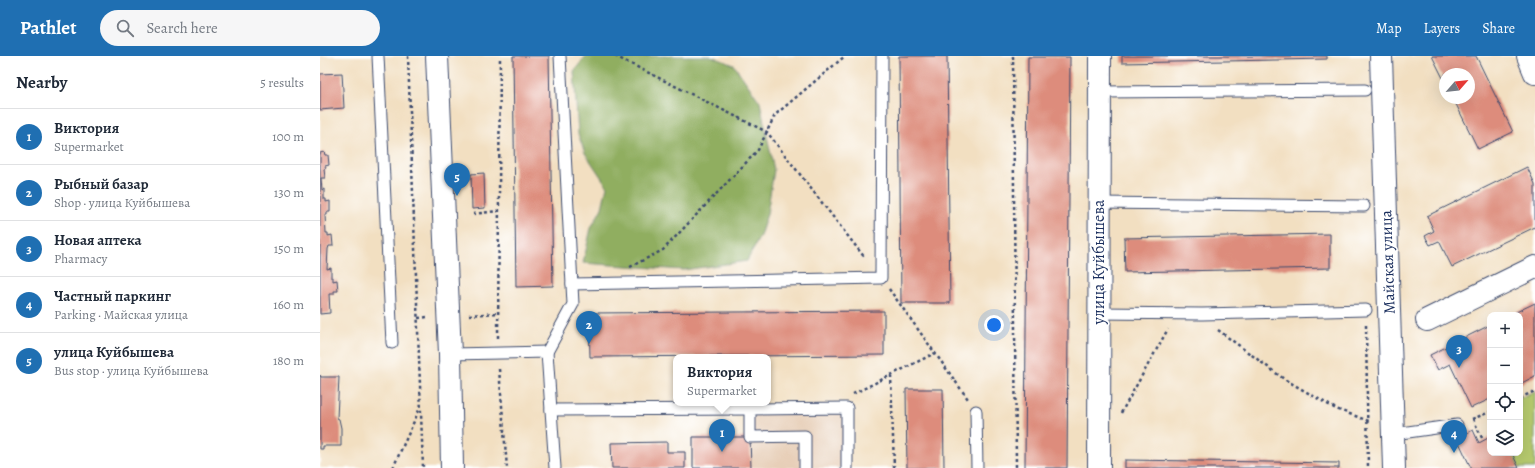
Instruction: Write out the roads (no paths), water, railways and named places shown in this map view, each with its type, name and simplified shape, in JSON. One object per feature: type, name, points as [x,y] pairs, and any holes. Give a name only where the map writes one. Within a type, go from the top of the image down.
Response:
[{"type":"street","points":[[437,56],[450,354],[452,468]]},
{"type":"street","name":"улица Куйбышева","points":[[1099,468],[1100,56]]},
{"type":"street","name":"Майская улица","points":[[1381,56],[1394,468]]},
{"type":"street","points":[[1528,56],[1535,73]]},
{"type":"street","points":[[1427,320],[1535,267]]},
{"type":"lane","points":[[378,56],[392,343]]},
{"type":"lane","points":[[555,468],[546,352],[573,304],[560,56]]},
{"type":"lane","points":[[572,284],[881,278],[882,56]]},
{"type":"lane","points":[[1100,92],[1365,90]]},
{"type":"lane","points":[[1099,202],[1364,206]]},
{"type":"lane","points":[[1099,314],[1202,314],[1366,310]]},
{"type":"lane","points":[[450,354],[546,352]]},
{"type":"lane","points":[[551,410],[847,408],[847,468]]},
{"type":"lane","points":[[750,409],[750,436],[805,436],[805,468]]},
{"type":"lane","points":[[976,411],[977,468]]},
{"type":"lane","points":[[1394,434],[1457,425]]},
{"type":"place","name":"улица Куйбышева","points":[[457,196]]},
{"type":"place","name":"Рыбный базар","points":[[589,344]]},
{"type":"place","name":"Новая аптека","points":[[1459,368]]},
{"type":"place","name":"Виктория","points":[[722,452]]},
{"type":"place","name":"Частный паркинг","points":[[1454,453]]}]
